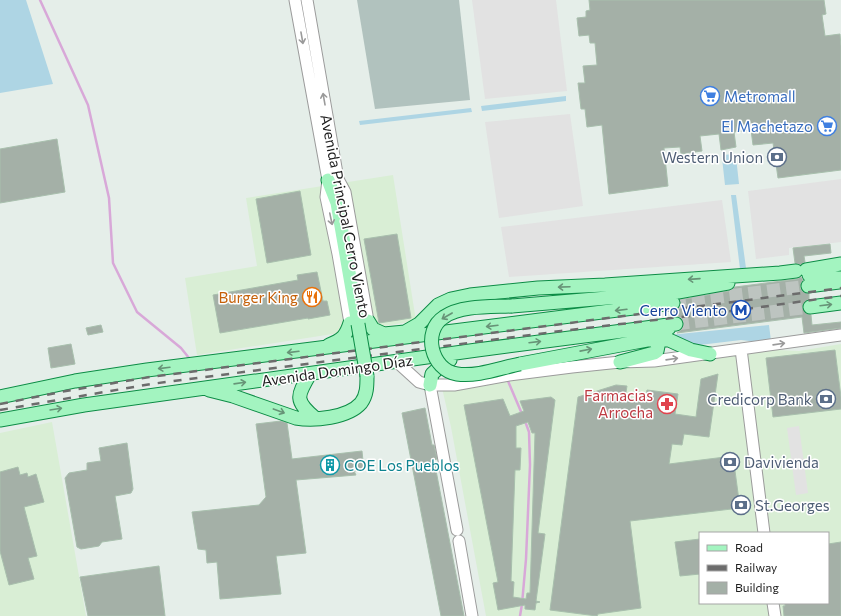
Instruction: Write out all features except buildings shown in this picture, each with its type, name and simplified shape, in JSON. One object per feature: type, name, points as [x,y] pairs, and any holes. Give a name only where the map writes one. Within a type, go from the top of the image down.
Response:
[{"type":"main road","points":[[201,389],[233,396],[296,418],[304,419],[327,418],[341,415],[352,410],[361,403],[365,396],[367,387],[367,376],[333,180]]},
{"type":"main road","points":[[802,275],[841,264]]},
{"type":"main road","points":[[323,348],[339,341],[405,332],[419,324],[438,305],[451,299],[470,295],[538,288],[780,273],[841,278]]},
{"type":"main road","points":[[620,362],[657,351],[658,346],[646,340],[476,373],[456,374],[443,368],[434,355],[431,342],[434,328],[443,317],[458,310],[678,292],[724,284],[750,275]]},
{"type":"main road","points":[[802,275],[841,282]]},
{"type":"main road","name":"Avenida Domingo Díaz","points":[[4,395],[75,381],[147,370],[673,303]]},
{"type":"main road","points":[[810,307],[841,303]]},
{"type":"main road","points":[[359,323],[384,334]]},
{"type":"main road","points":[[339,341],[347,332],[359,323]]},
{"type":"main road","name":"Avenida Domingo Díaz","points":[[0,420],[84,405],[477,350],[676,324],[646,340]]},
{"type":"main road","points":[[588,335],[646,340],[669,340],[691,350],[710,354]]},
{"type":"main road","points":[[430,385],[432,374],[445,362],[477,350]]},
{"type":"main road","points":[[310,374],[301,389],[301,404],[315,418]]},
{"type":"main road","points":[[0,425],[18,416]]},
{"type":"street","name":"Avenida Principal Cerro Viento","points":[[295,0],[333,180],[345,192],[359,323]]},
{"type":"street","name":"Avenida Principal Cerro Viento","points":[[307,0],[333,180],[326,197],[338,254],[359,323]]},
{"type":"street","points":[[397,362],[419,382],[430,385],[454,385],[509,375],[620,362],[654,361],[841,336]]},
{"type":"street","points":[[741,349],[764,532]]},
{"type":"street","points":[[430,385],[472,616]]},
{"type":"street","points":[[773,604],[775,616]]},
{"type":"shaded area","points":[[0,0],[26,0],[53,84],[0,93]]},
{"type":"shaded area","points":[[357,0],[459,0],[470,100],[375,109]]},
{"type":"shaded area","points":[[472,0],[556,0],[567,91],[485,99]]},
{"type":"shaded area","points":[[566,96],[566,101],[482,111],[481,106]]},
{"type":"shaded area","points":[[471,108],[472,112],[360,125],[359,121]]},
{"type":"shaded area","points":[[570,114],[583,206],[499,218],[485,122]]},
{"type":"shaded area","points":[[733,154],[736,157],[739,184],[725,185],[722,158],[724,155]]},
{"type":"shaded area","points":[[393,175],[416,321],[197,355],[185,278],[257,266],[246,198]]},
{"type":"shaded area","points":[[841,179],[841,242],[789,248],[789,255],[756,259],[748,191]]},
{"type":"shaded area","points":[[731,195],[736,195],[746,268],[740,269]]},
{"type":"shaded area","points":[[722,200],[731,262],[509,277],[501,227]]},
{"type":"shaded area","points":[[769,325],[771,341],[758,342],[741,340],[691,346],[669,335]]},
{"type":"shaded area","points":[[841,344],[841,616],[486,616],[451,427],[442,388],[739,348],[799,351]]},
{"type":"shaded area","points":[[52,422],[86,616],[0,616],[0,433]]},
{"type":"shaded area","points":[[799,426],[808,493],[796,495],[787,428]]},
{"type":"waterway","points":[[40,0],[88,105],[109,198],[113,263],[137,312],[181,348],[189,358]]},
{"type":"waterway","points":[[508,381],[522,414]]},
{"type":"waterway","points":[[520,616],[526,559],[530,465],[529,432],[525,421]]},
{"type":"tunnel","points":[[673,303],[808,286]]},
{"type":"tunnel","points":[[676,324],[810,307]]},
{"type":"railway","points":[[0,404],[150,377],[841,288]]},
{"type":"railway","points":[[0,410],[151,384],[841,296]]},
{"type":"place","name":"Metromall","points":[[710,96]]},
{"type":"place","name":"El Machetazo","points":[[827,126]]},
{"type":"place","name":"Western Union","points":[[777,157]]},
{"type":"place","name":"Burger King","points":[[312,297]]},
{"type":"place","name":"Cerro Viento","points":[[741,310]]},
{"type":"place","name":"Credicorp Bank","points":[[826,399]]},
{"type":"place","name":"Farmacias Arrocha","points":[[667,404]]},
{"type":"place","name":"Davivienda","points":[[730,462]]},
{"type":"place","name":"COE Los Pueblos","points":[[330,465]]},
{"type":"place","name":"St.Georges","points":[[741,505]]}]
